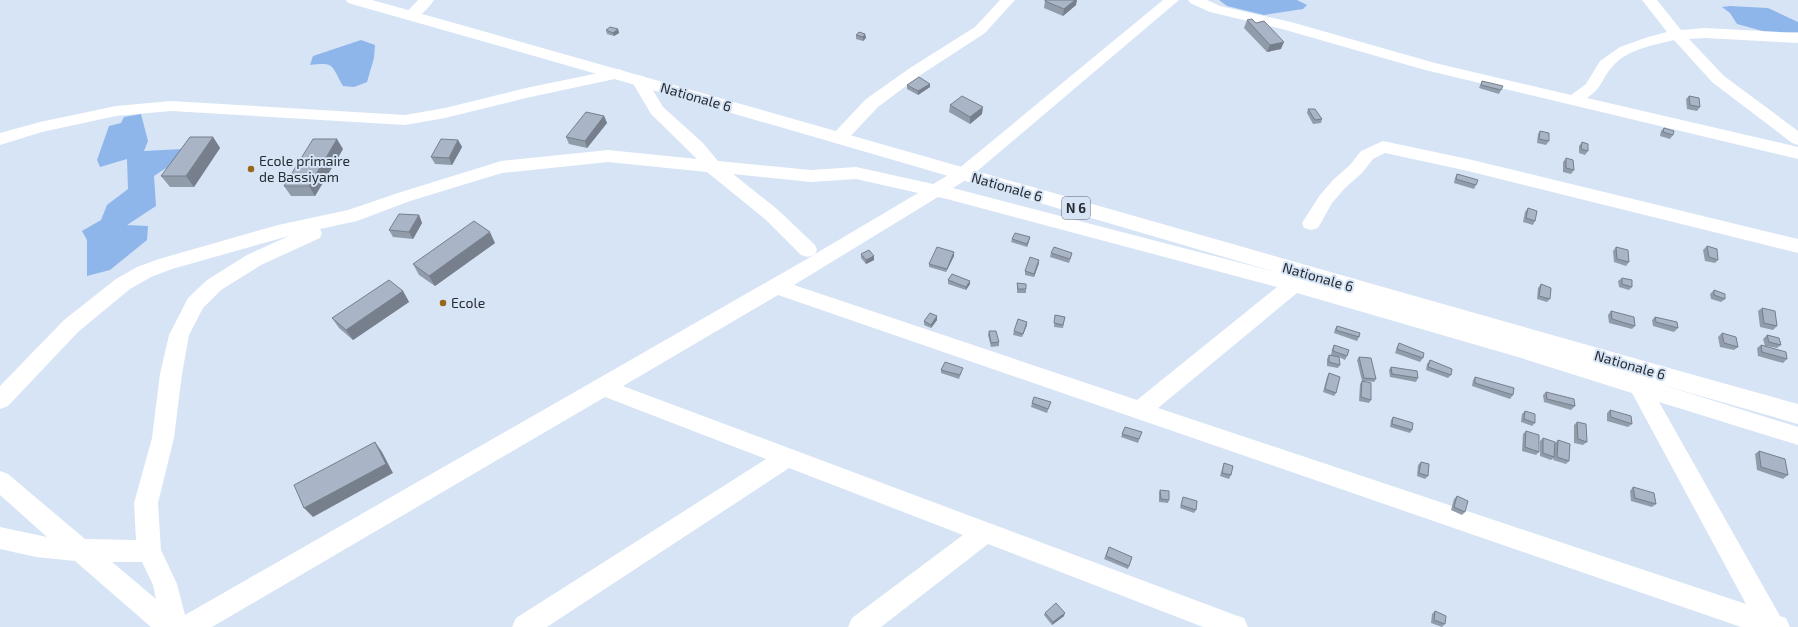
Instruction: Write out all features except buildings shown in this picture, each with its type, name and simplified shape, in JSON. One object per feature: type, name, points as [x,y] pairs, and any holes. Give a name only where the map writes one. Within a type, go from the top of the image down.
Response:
[{"type":"main road","name":"Nationale 6","points":[[354,0],[618,74],[963,174],[1300,279],[1628,364],[1798,414]]},
{"type":"street","points":[[410,16],[428,0]]},
{"type":"street","points":[[839,138],[872,103],[916,71],[980,30],[1008,0]]},
{"type":"street","points":[[188,627],[776,287],[963,174],[1172,0]]},
{"type":"street","points":[[1195,0],[1215,9],[1286,25],[1431,67],[1798,153]]},
{"type":"street","points":[[1649,0],[1677,35],[1722,82],[1798,139]]},
{"type":"street","points":[[1573,101],[1592,87],[1606,64],[1625,50],[1653,40],[1677,35],[1743,34],[1798,38]]},
{"type":"street","points":[[0,139],[40,127],[116,111],[171,106],[405,120],[445,113],[618,74]]},
{"type":"street","points":[[639,80],[657,110],[697,147],[714,168],[771,214],[808,250]]},
{"type":"street","points":[[1311,224],[1326,199],[1339,184],[1356,169],[1367,155],[1383,148],[1468,165],[1798,246]]},
{"type":"street","points":[[176,627],[165,584],[149,551],[146,503],[163,438],[171,374],[179,335],[195,303],[214,285],[254,260],[351,216],[404,197],[501,168],[534,163],[608,156],[714,168],[811,176],[856,173],[936,190],[1300,279],[1518,349],[1798,436]]},
{"type":"street","points":[[0,400],[71,326],[123,284],[144,272],[166,264],[278,232],[351,216]]},
{"type":"street","points":[[1140,410],[1300,279]]},
{"type":"street","points":[[776,287],[1773,626]]},
{"type":"street","points":[[1628,364],[1773,626]]},
{"type":"street","points":[[603,387],[985,532],[1205,622],[1235,627]]},
{"type":"street","points":[[525,627],[787,457]]},
{"type":"street","points":[[0,481],[170,627]]},
{"type":"street","points":[[861,627],[985,532]]},
{"type":"street","points":[[0,538],[20,544],[80,550],[149,551]]},
{"type":"shaded area","points":[[1219,0],[1297,0],[1307,5],[1303,9],[1264,15],[1227,6]]},
{"type":"shaded area","points":[[1722,7],[1768,8],[1798,22],[1798,32],[1770,33],[1737,24],[1730,13]]},
{"type":"shaded area","points":[[361,40],[375,45],[374,58],[367,82],[354,87],[343,86],[331,66],[324,64],[310,65],[313,56]]},
{"type":"shaded area","points":[[141,114],[148,141],[144,151],[182,149],[184,156],[154,176],[156,206],[127,225],[148,226],[147,240],[110,270],[87,276],[87,240],[82,231],[101,220],[107,205],[128,189],[127,159],[100,167],[97,160],[109,126],[121,123],[124,117]]},
{"type":"place","name":"Ecole primaire de Bassiyam","points":[[251,169]]},
{"type":"place","name":"Ecole","points":[[443,303]]}]
